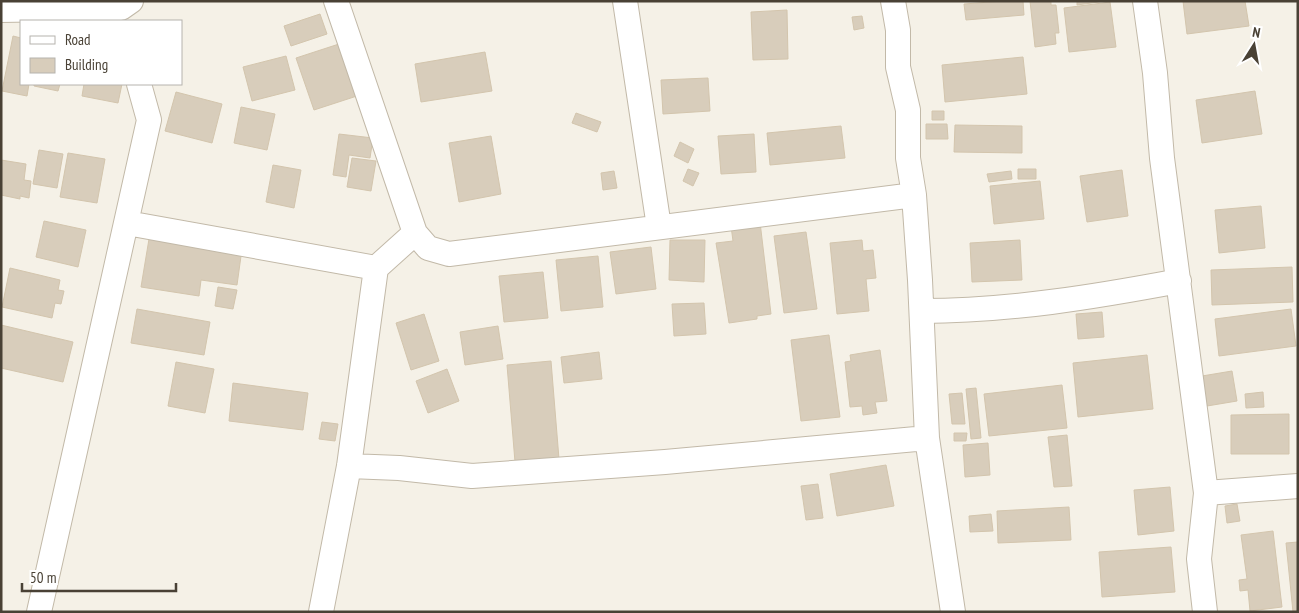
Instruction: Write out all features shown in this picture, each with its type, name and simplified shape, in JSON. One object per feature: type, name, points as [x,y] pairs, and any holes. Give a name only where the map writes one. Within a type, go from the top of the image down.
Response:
[{"type":"street","points":[[336,1],[415,233],[428,248],[450,254],[914,195]]},
{"type":"street","points":[[625,1],[659,227]]},
{"type":"street","points":[[893,1],[898,30],[898,67],[908,110],[908,158],[914,195],[922,310],[927,438],[953,612]]},
{"type":"street","points":[[1145,1],[1155,73],[1162,158],[1206,493],[1199,559],[1205,612]]},
{"type":"street","points":[[1,10],[125,10]]},
{"type":"street","points":[[39,612],[127,223],[148,120],[139,85]]},
{"type":"street","points":[[127,223],[376,268]]},
{"type":"street","points":[[321,612],[349,466],[376,268],[415,233]]},
{"type":"street","points":[[922,310],[946,311],[1074,300],[1179,282]]},
{"type":"street","points":[[349,466],[399,468],[472,476],[665,462],[927,438]]},
{"type":"street","points":[[1206,493],[1298,486]]},
{"type":"building","points":[[1023,1],[1024,15],[966,20],[964,4]]},
{"type":"building","points":[[1030,1],[1051,1],[1051,5],[1056,5],[1059,33],[1055,33],[1056,44],[1035,47]]},
{"type":"building","points":[[1077,1],[1106,1],[1077,5]]},
{"type":"building","points":[[1183,1],[1245,1],[1249,26],[1187,34]]},
{"type":"building","points":[[1110,2],[1116,47],[1069,52],[1064,8]]},
{"type":"building","points":[[787,10],[788,59],[753,60],[751,12]]},
{"type":"building","points":[[320,14],[327,34],[291,46],[284,26]]},
{"type":"building","points":[[862,16],[864,28],[854,30],[852,17]]},
{"type":"building","points":[[13,36],[20,38],[20,85],[29,85],[27,96],[2,91]]},
{"type":"building","points":[[342,43],[360,95],[314,110],[296,58]]},
{"type":"building","points":[[485,52],[492,91],[421,102],[415,64]]},
{"type":"building","points":[[286,56],[295,90],[252,101],[243,67]]},
{"type":"building","points":[[1023,57],[1027,94],[945,102],[942,65]]},
{"type":"building","points":[[708,78],[710,111],[663,114],[661,80]]},
{"type":"building","points":[[34,85],[60,85],[58,91]]},
{"type":"building","points":[[84,85],[122,85],[118,103],[82,96]]},
{"type":"building","points":[[1255,91],[1262,134],[1202,143],[1196,100]]},
{"type":"building","points":[[176,92],[222,104],[212,143],[165,131]]},
{"type":"building","points":[[241,107],[275,114],[267,150],[234,143]]},
{"type":"building","points":[[932,111],[944,111],[944,120],[932,120]]},
{"type":"building","points":[[576,113],[601,122],[597,132],[572,123]]},
{"type":"building","points":[[926,124],[947,124],[948,139],[926,139]]},
{"type":"building","points":[[955,125],[1022,126],[1022,153],[954,152]]},
{"type":"building","points":[[841,126],[845,158],[770,165],[767,133]]},
{"type":"building","points":[[339,134],[373,138],[370,158],[349,155],[346,177],[333,175]]},
{"type":"building","points":[[754,134],[756,172],[721,174],[718,136]]},
{"type":"building","points":[[491,136],[501,194],[459,202],[449,143]]},
{"type":"building","points":[[680,142],[694,149],[688,163],[674,156]]},
{"type":"building","points":[[39,150],[63,154],[57,188],[33,184]]},
{"type":"building","points":[[68,153],[105,159],[97,203],[60,197]]},
{"type":"building","points":[[352,158],[376,161],[371,191],[347,187]]},
{"type":"building","points":[[1,160],[26,164],[24,180],[31,181],[29,198],[20,196],[20,199],[1,195]]},
{"type":"building","points":[[273,165],[301,170],[294,208],[266,202]]},
{"type":"building","points":[[688,169],[699,173],[693,186],[683,181]]},
{"type":"building","points":[[1018,169],[1036,169],[1036,179],[1018,179]]},
{"type":"building","points":[[1122,170],[1128,216],[1087,222],[1080,176]]},
{"type":"building","points":[[614,171],[617,188],[603,190],[601,173]]},
{"type":"building","points":[[1011,171],[1012,179],[989,182],[987,174]]},
{"type":"building","points":[[1040,181],[1044,219],[994,224],[990,186]]},
{"type":"building","points":[[1261,206],[1265,248],[1219,253],[1215,210]]},
{"type":"building","points":[[44,221],[86,230],[78,267],[36,257]]},
{"type":"building","points":[[760,222],[771,314],[757,316],[757,319],[729,323],[716,243],[733,241],[731,226]]},
{"type":"building","points":[[806,232],[817,309],[784,313],[774,236]]},
{"type":"building","points":[[149,239],[242,249],[237,285],[201,280],[199,296],[141,287]]},
{"type":"building","points":[[670,240],[705,240],[704,282],[669,280]]},
{"type":"building","points":[[862,240],[863,251],[873,250],[876,278],[866,279],[869,311],[837,314],[830,243]]},
{"type":"building","points":[[1020,240],[1022,280],[972,282],[970,243]]},
{"type":"building","points":[[651,247],[656,289],[616,294],[610,252]]},
{"type":"building","points":[[598,256],[603,307],[561,311],[556,260]]},
{"type":"building","points":[[1292,267],[1293,302],[1212,305],[1211,270]]},
{"type":"building","points":[[10,268],[60,280],[58,290],[64,291],[61,304],[55,303],[52,318],[2,307]]},
{"type":"building","points":[[543,272],[548,318],[504,322],[499,276]]},
{"type":"building","points":[[218,287],[237,290],[233,309],[215,306]]},
{"type":"building","points":[[704,303],[706,334],[674,336],[672,304]]},
{"type":"building","points":[[137,309],[210,322],[204,355],[131,343]]},
{"type":"building","points":[[1291,309],[1296,346],[1219,356],[1215,319]]},
{"type":"building","points":[[1102,312],[1104,337],[1078,339],[1076,314]]},
{"type":"building","points":[[424,314],[439,361],[411,370],[396,323]]},
{"type":"building","points":[[1,325],[73,342],[63,382],[1,368]]},
{"type":"building","points":[[498,326],[503,359],[465,365],[460,332]]},
{"type":"building","points":[[829,335],[840,417],[801,421],[791,340]]},
{"type":"building","points":[[880,350],[887,401],[875,402],[877,413],[863,415],[862,406],[850,407],[845,362],[851,361],[850,355]]},
{"type":"building","points":[[599,352],[602,379],[564,383],[561,357]]},
{"type":"building","points":[[1147,355],[1153,409],[1078,417],[1073,363]]},
{"type":"building","points":[[551,361],[559,459],[515,462],[507,365]]},
{"type":"building","points":[[176,362],[214,369],[205,413],[168,406]]},
{"type":"building","points":[[447,369],[459,401],[428,413],[416,381]]},
{"type":"building","points":[[1232,371],[1237,401],[1207,406],[1202,376]]},
{"type":"building","points":[[233,383],[308,393],[303,430],[229,421]]},
{"type":"building","points":[[1062,385],[1067,428],[989,436],[984,394]]},
{"type":"building","points":[[976,388],[981,438],[971,439],[966,389]]},
{"type":"building","points":[[1263,392],[1264,407],[1246,408],[1245,394]]},
{"type":"building","points":[[962,393],[965,424],[952,424],[949,394]]},
{"type":"building","points":[[1289,414],[1289,454],[1231,454],[1231,415]]},
{"type":"building","points":[[322,422],[338,424],[335,441],[319,439]]},
{"type":"building","points":[[954,433],[967,433],[966,441],[954,441]]},
{"type":"building","points":[[1067,435],[1072,486],[1054,487],[1048,437]]},
{"type":"building","points":[[988,443],[990,475],[965,477],[963,445]]},
{"type":"building","points":[[886,465],[894,506],[837,516],[830,474]]},
{"type":"building","points":[[818,484],[823,518],[806,520],[801,486]]},
{"type":"building","points":[[1170,487],[1174,531],[1138,535],[1134,490]]},
{"type":"building","points":[[1237,504],[1240,521],[1227,523],[1225,506]]},
{"type":"building","points":[[1069,507],[1071,540],[998,543],[997,511]]},
{"type":"building","points":[[991,514],[993,531],[970,532],[969,516]]},
{"type":"building","points":[[1273,531],[1282,607],[1250,611],[1248,590],[1240,591],[1239,580],[1247,579],[1241,535]]},
{"type":"building","points":[[1298,542],[1298,612],[1293,612],[1286,543]]},
{"type":"building","points":[[1171,547],[1175,592],[1102,597],[1099,552]]}]
